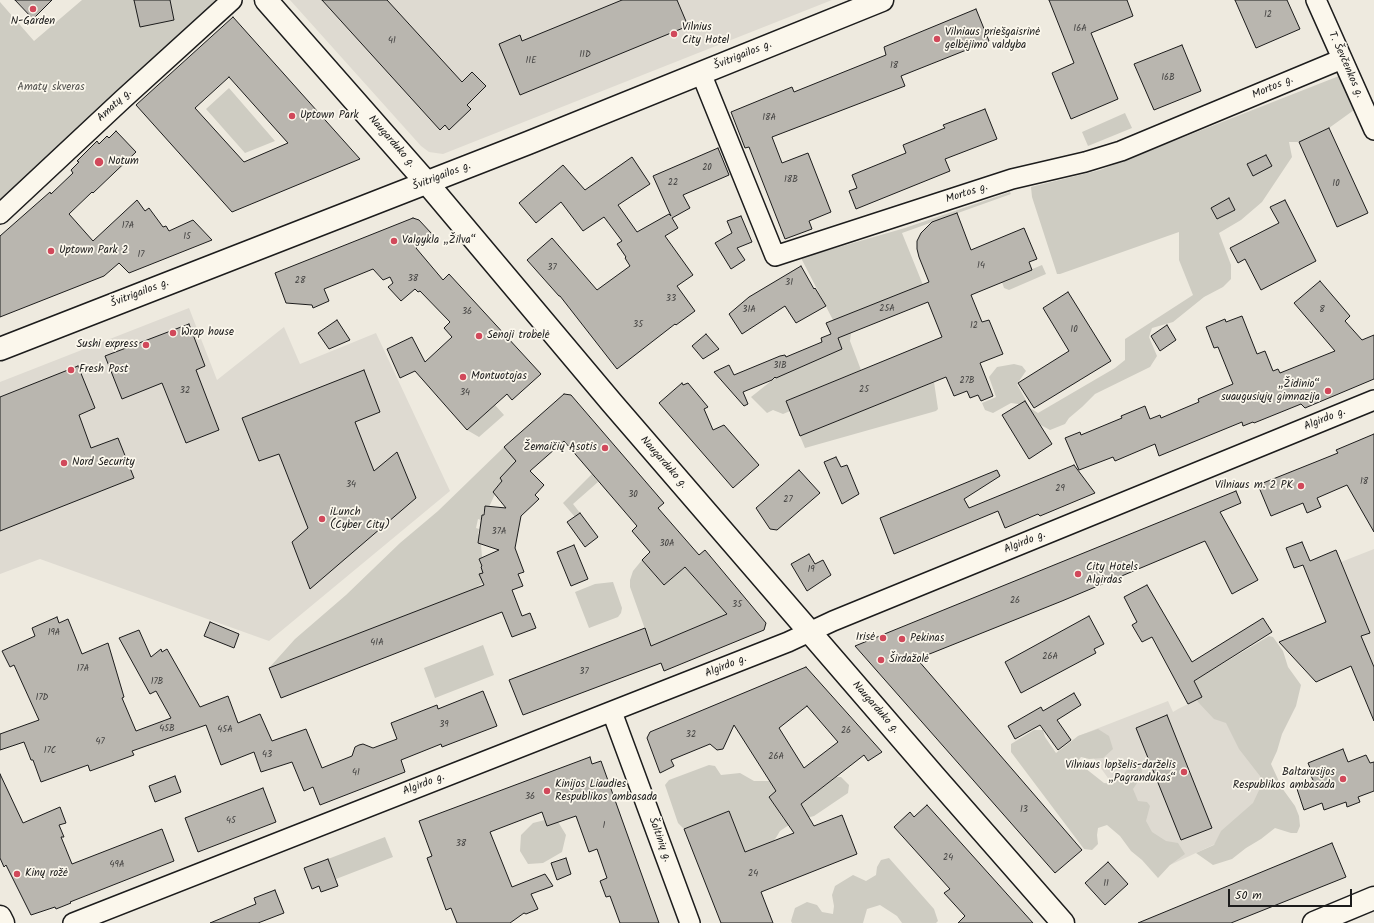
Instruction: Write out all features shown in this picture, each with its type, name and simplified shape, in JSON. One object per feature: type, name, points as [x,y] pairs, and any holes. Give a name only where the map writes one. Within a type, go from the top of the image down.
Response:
[{"type":"main road","name":"Naugarduko g.","points":[[266,0],[427,183],[612,403],[935,778],[1063,923]]},
{"type":"main road","name":"Švitrigailos g.","points":[[0,349],[427,183],[882,0]]},
{"type":"main road","points":[[1314,923],[1374,898]]},
{"type":"main road","points":[[0,916],[3,923]]},
{"type":"street","name":"Amatų g.","points":[[0,214],[232,0]]},
{"type":"street","name":"T. Ševčenkos g.","points":[[1316,0],[1374,130]]},
{"type":"street","name":"Mortos g.","points":[[700,73],[775,256],[1012,179],[1085,162],[1121,151],[1342,59]]},
{"type":"street","name":"Algirdo g.","points":[[73,923],[788,642],[833,621],[1374,400]]},
{"type":"street","name":"Šaltinių g.","points":[[612,712],[690,923]]},
{"type":"shaded area","points":[[290,0],[832,0],[443,154],[429,152],[421,146]]},
{"type":"shaded area","points":[[189,308],[217,380],[284,327],[300,364],[376,333],[450,491],[269,641],[40,559],[0,574],[0,382]]},
{"type":"shaded area","points":[[1374,549],[1374,667],[1361,636],[1370,632],[1341,562]]},
{"type":"shaded area","name":"Vilniaus lopšelis-darželis „Pagrandukas“","points":[[1221,664],[1280,814],[1170,865],[1078,736],[1168,701],[1173,712],[1202,697]]},
{"type":"green space","name":"Amatų skveras","points":[[82,0],[221,0],[0,202],[0,2],[34,41]]},
{"type":"green space","points":[[1339,76],[1354,110],[1329,128],[1299,142],[1289,142],[1292,157],[1262,202],[1241,220],[1219,233],[1231,265],[1231,279],[1223,287],[1204,297],[1173,322],[1152,328],[1149,337],[1157,356],[1150,367],[1095,394],[1069,418],[1065,424],[1050,430],[1037,423],[1018,404],[1011,403],[993,413],[985,410],[982,403],[996,397],[989,377],[997,367],[1014,364],[1022,366],[1026,371],[1017,384],[1030,408],[1038,413],[1115,368],[1125,360],[1125,339],[1193,295],[1179,260],[1179,232],[1057,274],[1032,197],[1031,187],[1100,170]]},
{"type":"green space","points":[[229,88],[275,141],[245,153],[206,109]]},
{"type":"green space","points":[[1125,113],[1132,128],[1088,146],[1082,132]]},
{"type":"green space","points":[[1010,192],[1011,194],[902,233],[923,285],[844,316],[851,333],[850,341],[861,370],[786,401],[790,411],[783,414],[773,410],[767,413],[751,397],[775,378],[842,349],[835,332],[834,322],[801,258],[905,228]]},
{"type":"green space","points":[[1042,265],[1046,274],[1009,290],[1004,288],[1002,282]]},
{"type":"green space","points":[[934,382],[938,409],[936,411],[805,448],[800,436]]},
{"type":"green space","points":[[495,405],[504,415],[479,437],[467,430]]},
{"type":"green space","points":[[504,447],[520,465],[506,472],[500,478],[502,481],[493,492],[495,494],[489,507],[485,507],[481,520],[478,519],[476,528],[479,529],[478,534],[480,535],[478,543],[481,544],[482,558],[479,559],[482,566],[483,573],[480,574],[483,583],[474,589],[269,668],[295,639],[346,595],[400,543],[438,511]]},
{"type":"green space","points":[[592,474],[598,482],[573,504],[580,513],[575,517],[563,503]]},
{"type":"green space","points":[[642,560],[664,585],[685,567],[708,593],[735,619],[720,617],[651,646],[630,587],[630,580],[633,571]]},
{"type":"green space","points":[[613,582],[622,608],[621,613],[618,617],[589,628],[575,592],[595,584]]},
{"type":"green space","points":[[1269,636],[1273,637],[1283,651],[1288,667],[1301,685],[1296,706],[1282,734],[1271,764],[1282,788],[1295,806],[1299,816],[1300,826],[1297,833],[1291,833],[1275,828],[1232,859],[1213,865],[1196,853],[1214,845],[1221,831],[1253,803],[1261,786],[1260,776],[1239,749],[1226,723],[1214,719],[1198,702],[1197,700],[1202,697],[1194,681]]},
{"type":"green space","points":[[483,645],[494,675],[435,698],[424,668]]},
{"type":"green space","points":[[1098,729],[1109,736],[1113,749],[1103,758],[1089,759],[1081,757],[1078,761],[1080,768],[1085,768],[1104,783],[1113,784],[1131,765],[1137,761],[1141,765],[1142,771],[1141,777],[1133,789],[1138,801],[1147,802],[1150,806],[1146,821],[1152,832],[1166,841],[1178,843],[1185,854],[1170,865],[1158,878],[1142,860],[1131,851],[1120,836],[1107,825],[1098,828],[1098,844],[1092,850],[1084,849],[1011,752],[1011,744],[1034,730],[1043,730],[1045,737],[1056,753],[1078,736]]},
{"type":"green space","points":[[709,765],[715,766],[721,775],[740,773],[754,781],[770,781],[776,791],[769,797],[784,820],[803,807],[801,804],[836,777],[841,777],[849,785],[848,793],[814,816],[795,821],[780,831],[774,841],[745,852],[729,811],[684,829],[678,823],[665,785],[669,780]]},
{"type":"green space","points":[[549,819],[557,820],[566,835],[562,852],[543,863],[528,864],[520,851],[521,835],[533,823]]},
{"type":"green space","points":[[385,837],[393,857],[336,879],[328,859]]},
{"type":"green space","points":[[889,858],[934,909],[938,921],[936,923],[902,923],[897,916],[880,905],[867,909],[863,923],[792,923],[791,921],[795,908],[807,902],[817,905],[822,912],[833,914],[834,906],[832,895],[835,886],[853,875],[866,881],[876,875],[877,867],[881,860]]},
{"type":"building","name":"N-Garden","points":[[15,0],[52,0],[33,19]]},
{"type":"building","points":[[134,0],[170,0],[174,20],[140,27]]},
{"type":"building","points":[[322,0],[387,0],[462,82],[472,72],[486,86],[467,105],[471,109],[449,130],[445,125],[440,130]]},
{"type":"building","points":[[622,0],[677,0],[688,26],[520,95],[499,44],[520,35],[522,41]]},
{"type":"building","points":[[1049,0],[1127,0],[1133,16],[1091,33],[1118,99],[1071,119],[1052,73],[1074,63]]},
{"type":"building","points":[[1235,0],[1287,0],[1300,29],[1256,48]]},
{"type":"building","points":[[976,9],[989,41],[901,76],[905,86],[772,137],[782,163],[808,153],[831,212],[809,221],[812,229],[785,239],[749,147],[745,148],[731,112],[792,87],[794,92],[886,55],[884,47]]},
{"type":"building","name":"Uptown Park","points":[[233,17],[360,159],[232,212],[136,105]],"holes":[[[229,77],[288,143],[244,162],[195,108]]]},
{"type":"building","points":[[1182,45],[1201,91],[1154,110],[1134,64]]},
{"type":"building","points":[[985,109],[997,139],[945,159],[950,171],[856,209],[849,191],[857,188],[852,175],[906,153],[903,145],[945,128],[943,125]]},
{"type":"building","points":[[1329,128],[1368,213],[1337,227],[1299,142]]},
{"type":"building","points":[[116,131],[136,152],[69,214],[93,241],[137,200],[145,211],[149,208],[163,227],[166,226],[169,231],[193,220],[212,240],[129,273],[119,263],[104,276],[0,317],[0,236],[50,192],[51,194],[73,173],[71,170],[79,162],[77,161],[97,141],[99,144],[107,136],[109,138]]},
{"type":"building","points":[[718,148],[729,175],[683,195],[690,208],[672,218],[678,228],[665,236],[693,275],[677,286],[695,311],[676,325],[675,324],[617,369],[560,296],[527,260],[552,238],[597,290],[630,266],[617,244],[622,241],[604,217],[583,231],[561,202],[536,223],[519,203],[563,165],[585,190],[632,157],[650,184],[618,205],[637,232],[669,214],[671,216],[653,176]]},
{"type":"building","points":[[1266,155],[1272,166],[1253,176],[1247,164]]},
{"type":"building","points":[[1229,198],[1235,210],[1217,219],[1211,208]]},
{"type":"building","points":[[1285,200],[1316,261],[1261,290],[1245,259],[1238,263],[1230,248],[1279,223],[1270,207]]},
{"type":"building","points":[[957,213],[971,250],[1024,228],[1037,259],[1029,262],[1032,270],[971,295],[982,322],[989,320],[1003,354],[980,363],[993,396],[981,401],[978,395],[970,398],[967,391],[954,396],[946,377],[800,436],[786,401],[942,337],[928,302],[838,338],[842,349],[743,392],[748,404],[744,406],[714,372],[729,365],[734,375],[780,356],[785,355],[786,357],[822,342],[821,338],[831,334],[826,323],[929,282],[919,257],[917,241],[921,233],[932,222]]},
{"type":"building","points":[[741,216],[752,242],[737,248],[745,260],[731,269],[715,243],[732,233],[727,221]]},
{"type":"building","points":[[413,218],[419,220],[432,234],[416,248],[443,280],[449,274],[541,374],[512,400],[507,394],[467,430],[415,371],[400,378],[387,349],[412,337],[425,362],[452,337],[444,328],[450,322],[420,291],[418,292],[415,289],[401,301],[388,287],[393,283],[390,277],[383,280],[373,269],[324,289],[329,301],[313,308],[312,305],[286,303],[275,273]]},
{"type":"building","points":[[801,266],[826,306],[796,323],[785,306],[742,334],[729,314],[749,297]]},
{"type":"building","points":[[1320,281],[1350,316],[1345,321],[1362,340],[1374,335],[1374,379],[1305,408],[1301,404],[1254,423],[1253,422],[1243,426],[1242,422],[1159,456],[1155,444],[1115,461],[1113,457],[1079,470],[1065,438],[1080,432],[1081,435],[1122,418],[1121,416],[1145,406],[1150,419],[1160,415],[1161,418],[1199,402],[1198,399],[1233,384],[1218,347],[1214,348],[1206,327],[1225,319],[1226,322],[1242,316],[1257,354],[1265,351],[1273,371],[1278,369],[1280,373],[1335,351],[1294,303]]},
{"type":"building","points":[[1068,292],[1111,361],[1034,408],[1018,383],[1069,351],[1043,308]]},
{"type":"building","points":[[337,320],[350,340],[329,349],[318,333]]},
{"type":"building","points":[[189,324],[205,366],[196,370],[219,430],[186,443],[162,383],[122,399],[105,356]]},
{"type":"building","points":[[1167,325],[1176,340],[1160,351],[1151,336]]},
{"type":"building","points":[[706,334],[719,349],[703,359],[692,346]]},
{"type":"building","name":"Nord Security","points":[[78,366],[95,408],[79,415],[91,448],[118,438],[134,478],[0,531],[0,397]]},
{"type":"building","points":[[364,370],[380,412],[355,422],[374,471],[397,452],[416,498],[310,589],[292,542],[308,528],[279,454],[259,461],[242,418]]},
{"type":"building","points":[[682,383],[683,385],[688,383],[708,407],[704,409],[713,430],[724,425],[759,465],[733,488],[659,403]]},
{"type":"building","points":[[564,394],[571,395],[664,503],[658,508],[699,555],[705,550],[766,623],[764,630],[664,671],[661,663],[523,715],[509,680],[645,628],[651,646],[727,614],[685,567],[664,585],[642,560],[650,552],[632,531],[637,526],[564,441],[530,471],[544,485],[535,495],[539,499],[521,516],[515,548],[524,572],[518,574],[523,586],[512,590],[522,616],[530,613],[536,628],[512,637],[502,612],[281,698],[269,668],[484,585],[479,574],[483,573],[479,559],[499,550],[478,543],[482,515],[484,515],[485,506],[506,508],[493,492],[502,481],[500,478],[516,461],[504,447]]},
{"type":"building","points":[[1025,401],[1052,444],[1029,459],[1002,415]]},
{"type":"building","points":[[1374,434],[1374,532],[1347,485],[1317,498],[1321,507],[1307,513],[1303,503],[1271,516],[1258,485],[1338,453],[1336,450]]},
{"type":"building","points":[[836,457],[841,467],[847,465],[859,494],[842,504],[824,462]]},
{"type":"building","points":[[1074,465],[1095,493],[1040,516],[1038,514],[1005,528],[998,511],[894,554],[880,518],[997,470],[1000,476],[964,499],[969,508]]},
{"type":"building","points":[[799,470],[820,493],[777,530],[770,529],[756,508]]},
{"type":"building","points":[[1236,491],[1241,503],[1220,512],[1258,580],[1232,594],[1205,541],[1062,601],[917,659],[1082,850],[1055,873],[855,646]]},
{"type":"building","points":[[580,513],[598,537],[585,547],[567,522]]},
{"type":"building","points":[[1302,542],[1310,561],[1336,550],[1370,633],[1361,636],[1374,667],[1374,721],[1351,666],[1316,682],[1279,642],[1326,622],[1303,565],[1294,568],[1286,548]]},
{"type":"building","points":[[574,545],[588,579],[571,586],[557,552]]},
{"type":"building","points":[[809,554],[815,564],[823,560],[831,575],[807,591],[791,564]]},
{"type":"building","points":[[1147,585],[1192,662],[1263,618],[1272,632],[1194,681],[1202,697],[1188,704],[1152,637],[1142,642],[1132,625],[1137,622],[1124,597]]},
{"type":"building","points":[[1089,616],[1104,644],[1094,649],[1096,653],[1021,693],[1005,662]]},
{"type":"building","points":[[57,617],[59,623],[68,619],[82,654],[108,643],[124,697],[122,698],[136,731],[171,718],[156,691],[150,694],[119,638],[139,630],[151,657],[161,649],[162,652],[167,649],[200,707],[228,696],[238,723],[260,714],[272,741],[306,729],[322,768],[352,756],[355,747],[359,745],[363,744],[373,748],[397,739],[391,723],[437,705],[438,709],[483,691],[497,726],[442,747],[441,744],[401,760],[405,772],[320,805],[313,787],[304,791],[292,762],[261,772],[254,752],[221,765],[206,725],[132,751],[134,755],[90,771],[88,765],[41,782],[33,760],[31,760],[24,742],[0,750],[0,734],[39,720],[14,665],[10,667],[2,651],[35,636],[32,628]]},
{"type":"building","points":[[210,622],[239,634],[234,648],[204,636]]},
{"type":"building","points":[[806,667],[882,752],[868,761],[864,755],[801,804],[814,826],[842,815],[857,854],[761,892],[773,923],[721,923],[684,829],[729,811],[745,852],[794,833],[769,797],[776,791],[734,725],[723,749],[717,750],[710,744],[671,760],[674,766],[660,773],[647,738],[650,732]],"holes":[[[807,706],[838,742],[804,768],[779,728]]]},
{"type":"building","points":[[1074,693],[1081,705],[1057,720],[1071,740],[1058,750],[1040,725],[1015,739],[1008,726],[1041,707],[1043,711]]},
{"type":"building","points":[[1167,715],[1212,828],[1181,840],[1136,728]]},
{"type":"building","name":"Baltarusijos Respublikos ambasada","points":[[1343,749],[1348,762],[1366,755],[1370,763],[1374,762],[1374,791],[1358,797],[1360,802],[1347,807],[1346,802],[1324,810],[1322,803],[1304,810],[1297,789],[1314,782],[1308,763]]},
{"type":"building","points":[[590,757],[592,764],[601,761],[659,923],[620,923],[610,896],[606,897],[600,881],[607,878],[597,849],[589,852],[576,816],[547,826],[542,812],[490,832],[512,887],[545,874],[553,886],[531,894],[538,909],[526,914],[524,913],[510,923],[457,923],[451,908],[446,910],[427,858],[432,856],[419,821]]},
{"type":"building","points":[[0,774],[23,823],[60,807],[66,823],[59,825],[64,837],[61,837],[72,864],[162,829],[174,861],[70,902],[71,903],[56,909],[55,907],[31,915],[6,865],[4,867],[0,858]]},
{"type":"building","points":[[175,776],[181,792],[155,802],[149,786]]},
{"type":"building","points":[[263,788],[276,822],[198,852],[185,818]]},
{"type":"building","points":[[927,805],[1033,923],[958,923],[965,916],[944,893],[950,889],[894,827],[910,812],[914,817]]},
{"type":"building","points":[[1332,843],[1346,877],[1231,923],[1138,923]]},
{"type":"building","points":[[566,858],[571,874],[557,880],[551,863]]},
{"type":"building","points":[[328,859],[338,886],[321,892],[319,886],[312,889],[304,868]]},
{"type":"building","points":[[1108,862],[1128,884],[1105,905],[1085,883]]},
{"type":"building","points":[[275,890],[284,913],[258,923],[210,923],[256,904],[254,898]]},
{"type":"place","name":"N-Garden","points":[[33,9]]},
{"type":"place","name":"Vilnius City Hotel","points":[[674,34]]},
{"type":"place","name":"Vilniaus priešgaisrinė gelbėjimo valdyba","points":[[937,39]]},
{"type":"place","name":"Uptown Park","points":[[292,116]]},
{"type":"place","name":"Notum","points":[[99,162]]},
{"type":"place","name":"Valgykla „Žilva“","points":[[394,241]]},
{"type":"place","name":"Uptown Park 2","points":[[51,251]]},
{"type":"place","name":"Wrap house","points":[[173,333]]},
{"type":"place","name":"Senoji trobelė","points":[[479,336]]},
{"type":"place","name":"Sushi express","points":[[146,345]]},
{"type":"place","name":"Fresh Post","points":[[71,370]]},
{"type":"place","name":"Montuotojas","points":[[463,377]]},
{"type":"place","name":"„Židinio“ suaugusiųjų gimnazija","points":[[1328,391]]},
{"type":"place","name":"Žemaičių Ąsotis","points":[[605,448]]},
{"type":"place","name":"Nord Security","points":[[64,463]]},
{"type":"place","name":"Vilniaus m. 2 PK","points":[[1301,486]]},
{"type":"place","name":"iLunch (Cyber City)","points":[[322,519]]},
{"type":"place","name":"City Hotels Algirdas","points":[[1078,574]]},
{"type":"place","name":"Irisė","points":[[883,638]]},
{"type":"place","name":"Pekinas","points":[[902,639]]},
{"type":"place","name":"Širdažolė","points":[[881,660]]},
{"type":"place","name":"Vilniaus lopšelis-darželis „Pagrandukas“","points":[[1184,772]]},
{"type":"place","name":"Baltarusijos Respublikos ambasada","points":[[1343,779]]},
{"type":"place","name":"Kinijos Liaudies Respublikos ambasada","points":[[547,791]]},
{"type":"place","name":"Kinų rožė","points":[[17,874]]}]
